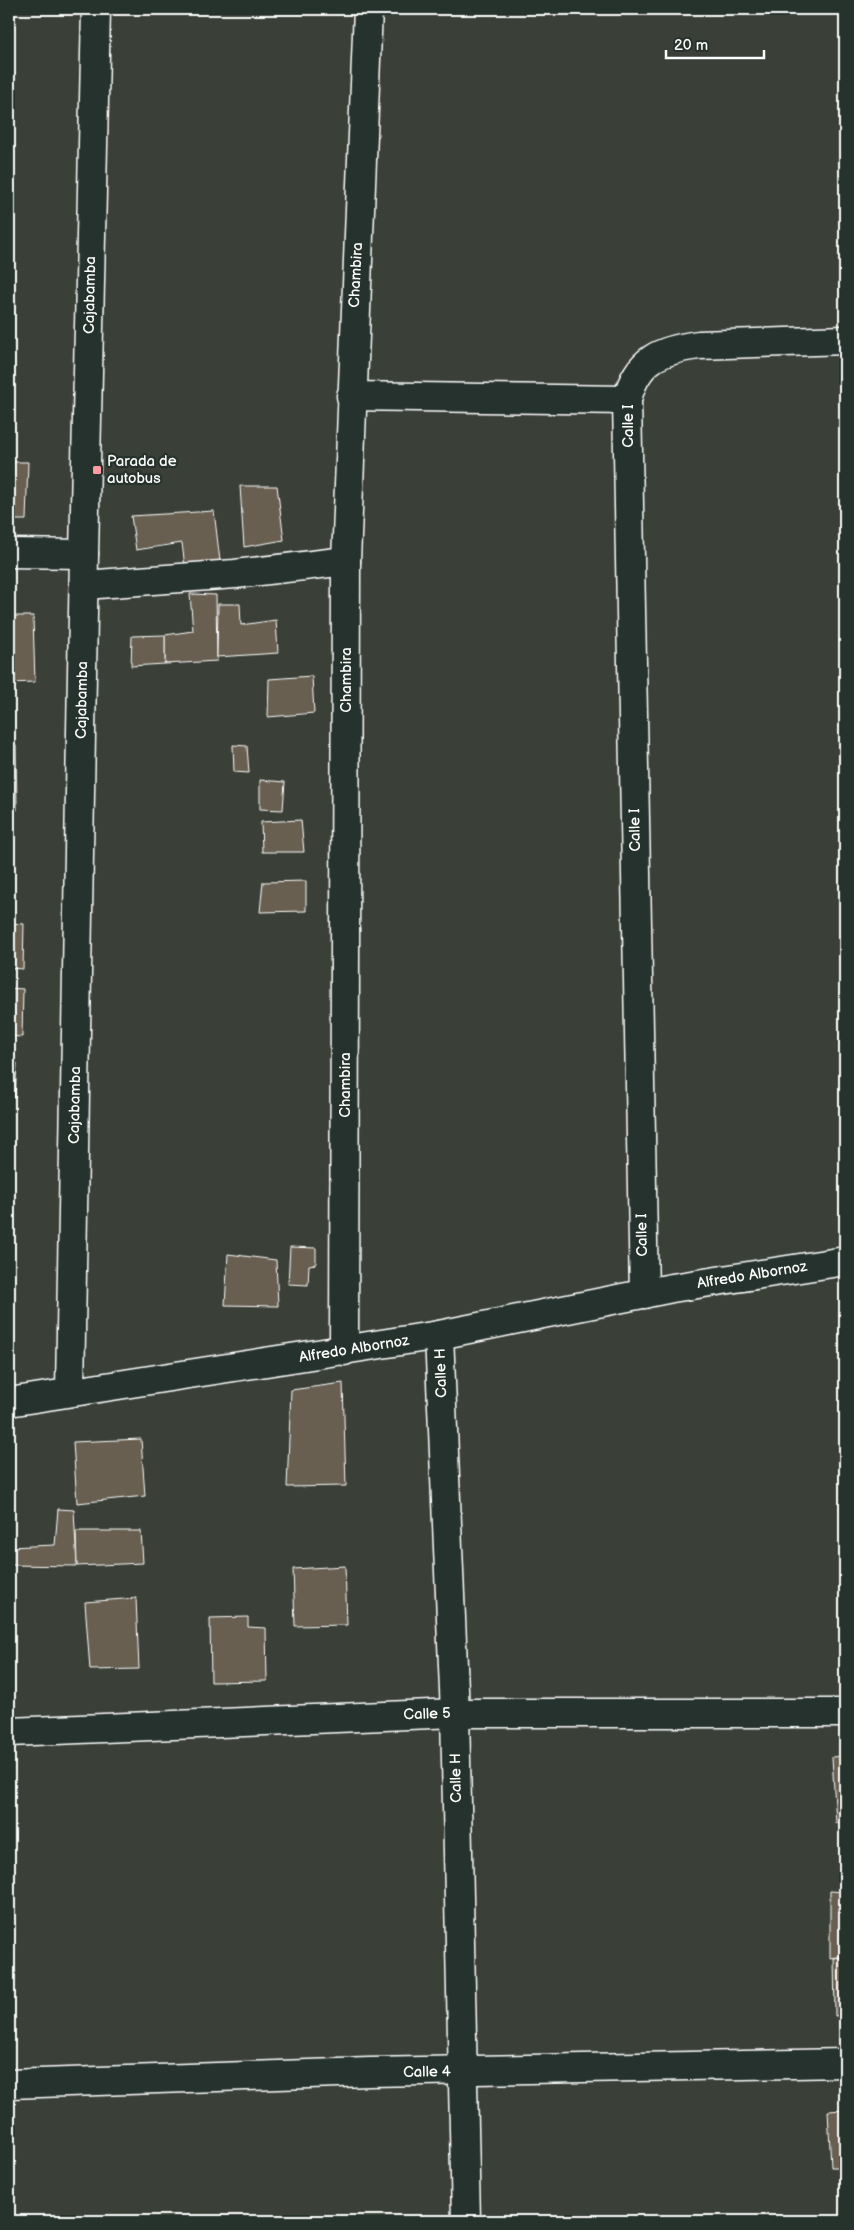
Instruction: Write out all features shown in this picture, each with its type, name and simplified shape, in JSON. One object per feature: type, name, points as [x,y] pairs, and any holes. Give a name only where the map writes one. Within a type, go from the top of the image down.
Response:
[{"type":"street","name":"Cajabamba","points":[[70,1391],[84,554],[96,9]]},
{"type":"street","name":"Chambira","points":[[344,1351],[346,561],[351,396],[368,9]]},
{"type":"street","name":"Calle I","points":[[644,1294],[627,400],[631,383],[639,370],[655,355],[676,348],[699,345],[845,340]]},
{"type":"street","points":[[351,396],[627,400]]},
{"type":"street","points":[[9,553],[84,554]]},
{"type":"street","points":[[84,585],[235,574],[346,561]]},
{"type":"street","name":"Alfredo Albornoz","points":[[9,1402],[439,1335],[644,1294],[845,1261]]},
{"type":"street","name":"Calle H","points":[[439,1335],[455,1713],[466,2221]]},
{"type":"street","name":"Calle 5","points":[[9,1732],[455,1713],[845,1713]]},
{"type":"street","name":"Calle 4","points":[[9,2084],[359,2072],[845,2063]]},
{"type":"building","points":[[9,462],[28,462],[26,520],[9,520]]},
{"type":"building","points":[[240,486],[277,486],[284,540],[244,547]]},
{"type":"building","points":[[214,511],[220,561],[185,567],[182,543],[136,550],[131,516]]},
{"type":"building","points":[[190,594],[216,595],[217,661],[165,664],[165,635],[193,631]]},
{"type":"building","points":[[218,604],[240,604],[241,625],[276,620],[278,653],[217,657]]},
{"type":"building","points":[[9,616],[33,616],[35,682],[9,683]]},
{"type":"building","points":[[165,635],[165,664],[131,666],[132,636]]},
{"type":"building","points":[[312,676],[314,713],[268,717],[269,679]]},
{"type":"building","points":[[9,745],[16,745],[17,810],[9,810]]},
{"type":"building","points":[[233,745],[247,746],[249,773],[234,772]]},
{"type":"building","points":[[260,780],[285,782],[283,810],[260,809]]},
{"type":"building","points":[[301,820],[304,852],[262,852],[261,822]]},
{"type":"building","points":[[306,881],[306,911],[260,912],[263,882]]},
{"type":"building","points":[[9,923],[24,924],[23,969],[9,968]]},
{"type":"building","points":[[9,988],[23,989],[22,1037],[9,1036]]},
{"type":"building","points":[[9,1063],[17,1063],[15,1098],[9,1097]]},
{"type":"building","points":[[290,1247],[316,1248],[316,1264],[309,1265],[308,1285],[288,1284]]},
{"type":"building","points":[[228,1254],[276,1260],[278,1306],[225,1305]]},
{"type":"building","points":[[343,1383],[346,1486],[287,1487],[291,1390]]},
{"type":"building","points":[[141,1439],[145,1496],[77,1503],[73,1442]]},
{"type":"building","points":[[58,1509],[74,1510],[77,1566],[9,1565],[9,1547],[55,1545]]},
{"type":"building","points":[[76,1531],[141,1531],[143,1563],[77,1566]]},
{"type":"building","points":[[345,1566],[347,1625],[295,1626],[293,1569]]},
{"type":"building","points":[[136,1598],[139,1669],[90,1670],[85,1602]]},
{"type":"building","points":[[248,1617],[248,1627],[266,1628],[267,1681],[211,1682],[210,1618]]},
{"type":"building","points":[[845,1756],[845,1823],[836,1823],[832,1757]]},
{"type":"building","points":[[830,1891],[845,1892],[845,1956],[830,1958]]},
{"type":"building","points":[[845,1957],[845,2015],[835,2016],[834,1958]]},
{"type":"building","points":[[845,2110],[845,2167],[831,2167],[828,2111]]},
{"type":"place","name":"Parada de autobus","points":[[97,470]]}]
